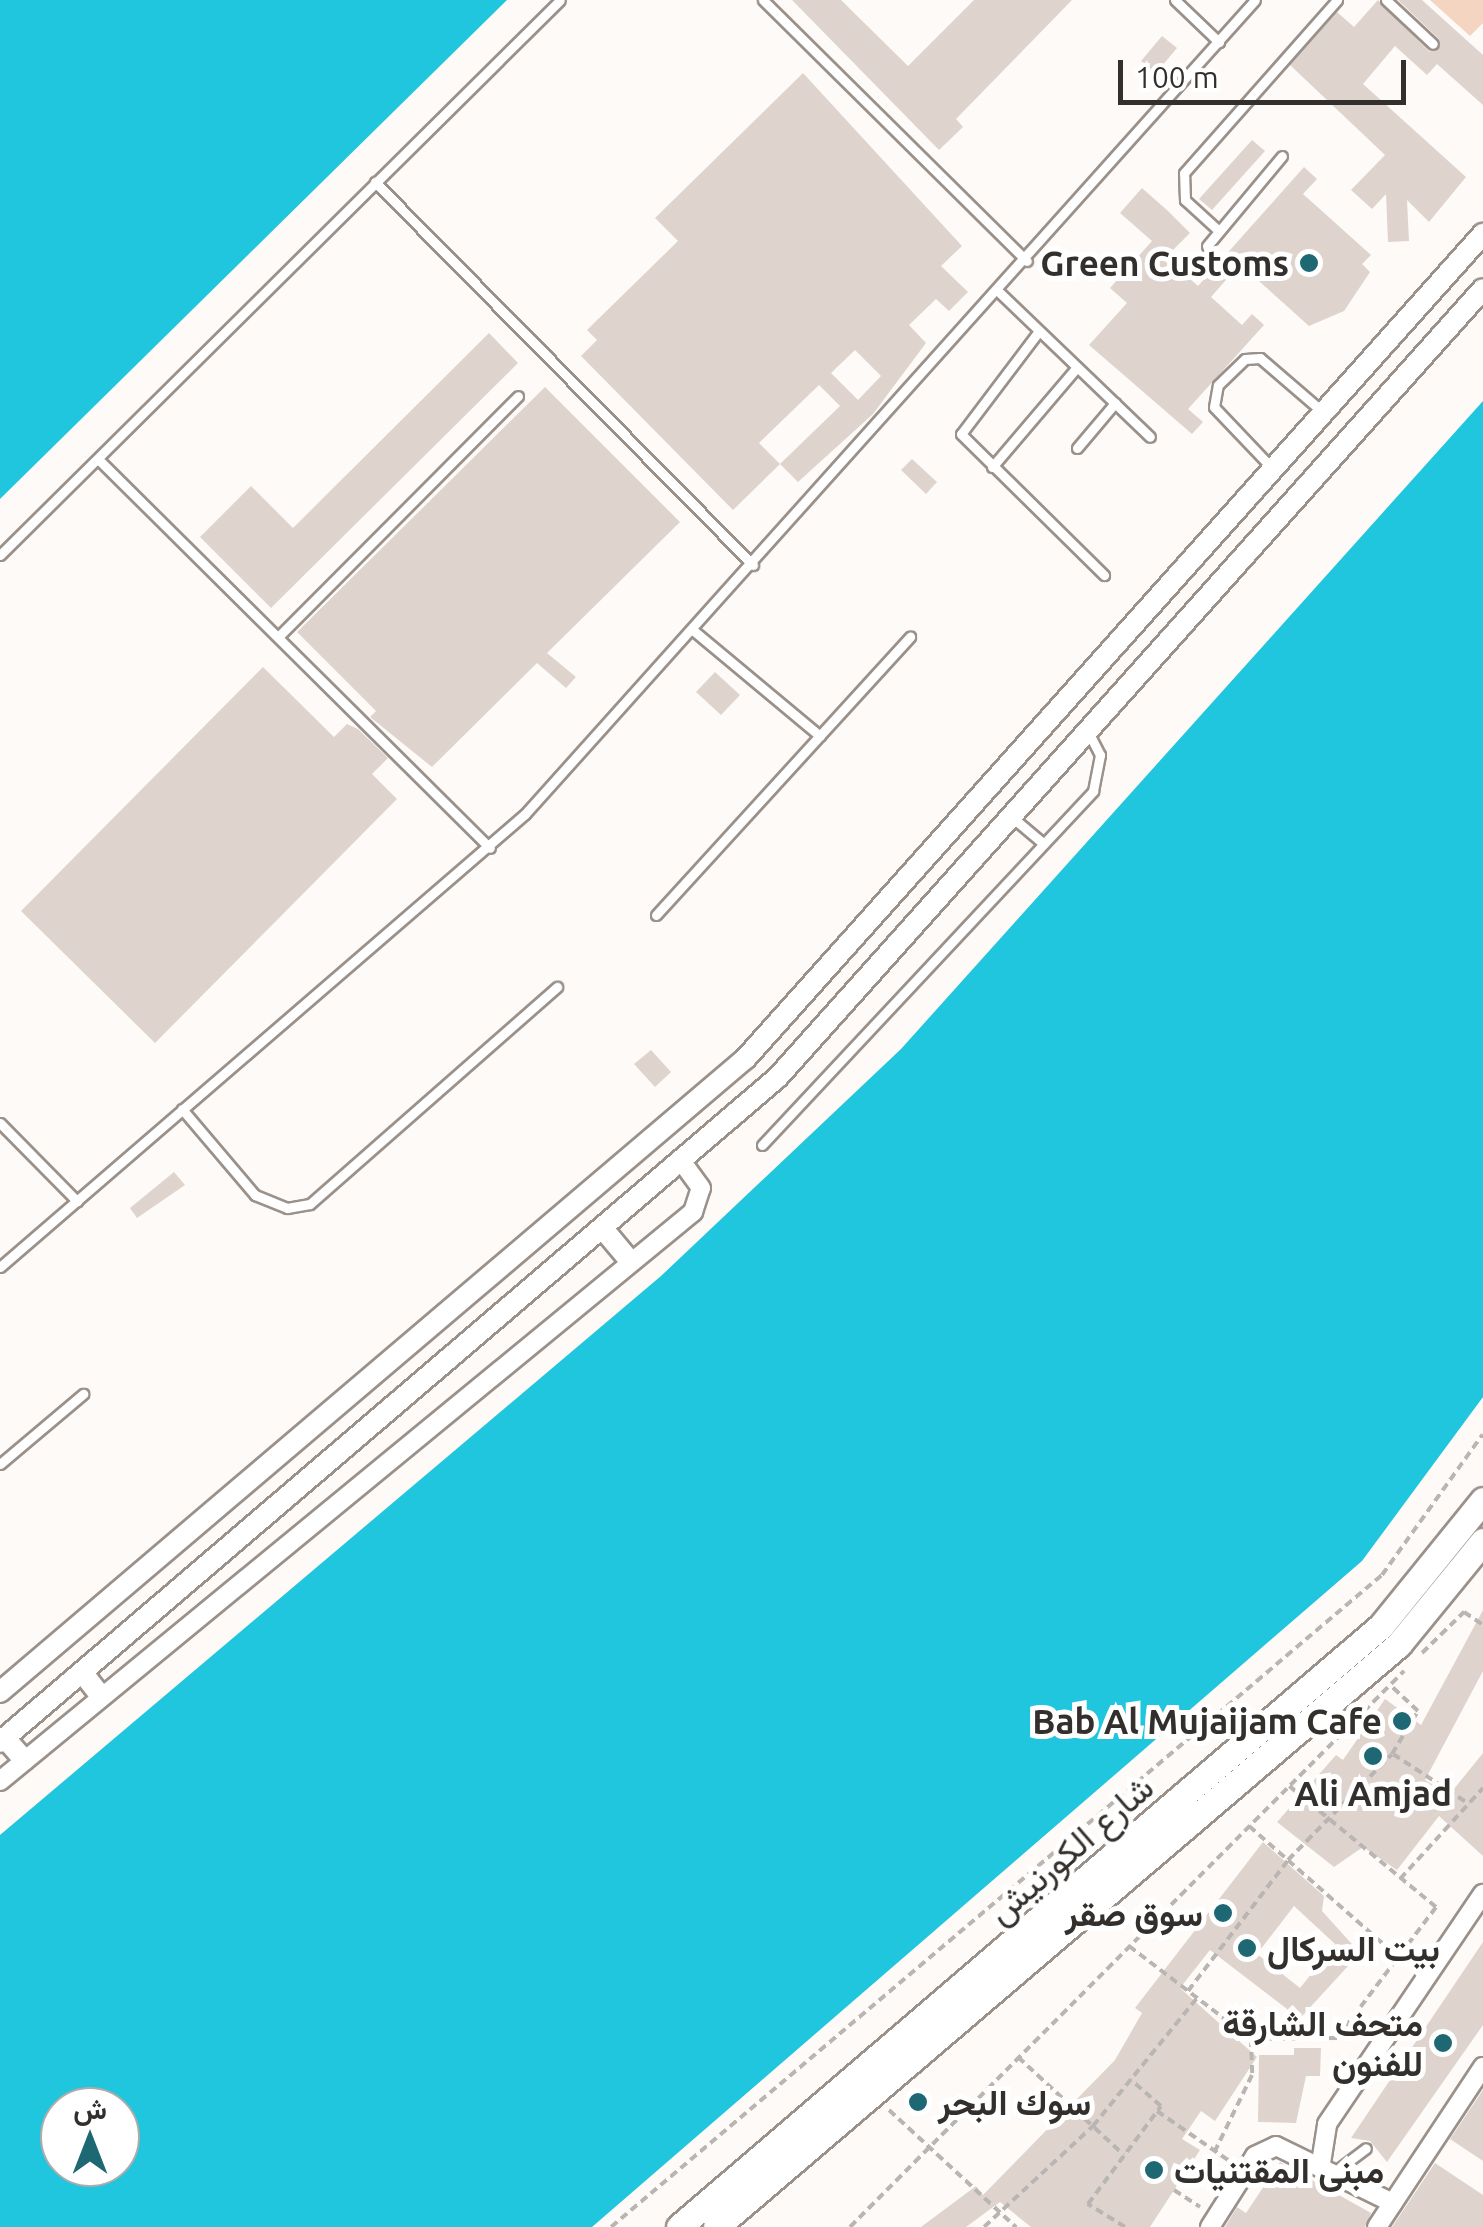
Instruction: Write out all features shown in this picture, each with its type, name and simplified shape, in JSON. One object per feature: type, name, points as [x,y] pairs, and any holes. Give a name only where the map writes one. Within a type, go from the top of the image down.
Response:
[{"type":"main road","name":"شارع الكورنيش","points":[[679,2227],[1381,1626],[1483,1500]]},
{"type":"main road","name":"شارع الكورنيش","points":[[720,2225],[1399,1644],[1483,1541]]},
{"type":"street","points":[[0,1692],[746,1058],[1275,472],[1483,234]]},
{"type":"street","points":[[24,1760],[2,1740],[683,1163],[809,1046],[1483,289]]},
{"type":"street","points":[[0,1780],[700,1202],[683,1163]]},
{"type":"street","points":[[604,1230],[630,1261]]},
{"type":"street","points":[[82,1672],[100,1695]]},
{"type":"street","points":[[1328,2166],[1327,2124],[1483,1894]]},
{"type":"street","points":[[1378,2227],[1483,2067]]},
{"type":"street","points":[[1213,2222],[1244,2172],[1276,2146],[1328,2166],[1393,2203]]},
{"type":"lane","points":[[0,555],[560,0]]},
{"type":"lane","points":[[763,0],[1027,260]]},
{"type":"lane","points":[[1174,0],[1219,42]]},
{"type":"lane","points":[[0,1267],[490,848],[694,631],[1255,0]]},
{"type":"lane","points":[[1219,231],[1185,200],[1184,173],[1337,0]]},
{"type":"lane","points":[[1386,0],[1433,44]]},
{"type":"lane","points":[[1206,246],[1282,156]]},
{"type":"lane","points":[[374,182],[753,565]]},
{"type":"lane","points":[[999,292],[1150,437]]},
{"type":"lane","points":[[1040,331],[962,422],[964,440],[1104,575]]},
{"type":"lane","points":[[1275,472],[1214,408],[1218,386],[1245,359],[1260,358],[1326,414]]},
{"type":"lane","points":[[992,467],[1077,367]]},
{"type":"lane","points":[[278,638],[518,396]]},
{"type":"lane","points":[[1077,448],[1115,403]]},
{"type":"lane","points":[[98,459],[490,848]]},
{"type":"lane","points":[[694,631],[820,736]]},
{"type":"lane","points":[[656,915],[910,638]]},
{"type":"lane","points":[[762,1145],[1044,844],[1099,780],[1088,734]]},
{"type":"lane","points":[[1013,818],[1044,844]]},
{"type":"lane","points":[[182,1109],[254,1195],[287,1208],[310,1204],[557,987]]},
{"type":"lane","points":[[0,1122],[77,1202]]},
{"type":"lane","points":[[0,1142],[10,1133]]},
{"type":"lane","points":[[0,1464],[83,1394]]},
{"type":"lane","points":[[1328,2166],[1366,2148]]},
{"type":"path","points":[[611,2227],[1382,1575],[1483,1434]]},
{"type":"path","points":[[850,2227],[1464,1612],[1483,1625]]},
{"type":"path","points":[[1188,1991],[1288,1860],[1392,1754],[1418,1711],[1390,1685]]},
{"type":"path","points":[[1392,1754],[1469,1804]]},
{"type":"path","points":[[1129,1946],[1251,2039],[1337,2038],[1436,1907],[1288,1786]]},
{"type":"path","points":[[1400,1880],[1483,1788]]},
{"type":"path","points":[[1249,1826],[1398,1957]]},
{"type":"path","points":[[984,2227],[1004,2213],[1093,2126],[1197,1998]]},
{"type":"path","points":[[1215,2151],[1252,2075],[1251,2039]]},
{"type":"path","points":[[1018,2057],[1124,2155]]},
{"type":"path","points":[[1131,2080],[1157,2111],[1244,2172]]},
{"type":"path","points":[[874,2097],[1016,2227]]},
{"type":"path","points":[[1125,2227],[1088,2204],[1157,2111]]},
{"type":"path","points":[[1174,2190],[1213,2222]]},
{"type":"shaded area","points":[[1430,0],[1483,0],[1483,23],[1470,36]]},
{"type":"water","points":[[0,0],[507,0],[0,499]]},
{"type":"water","points":[[1483,401],[1483,1397],[1362,1561],[592,2227],[0,2227],[0,1835],[661,1276],[901,1049]]},
{"type":"building","points":[[792,0],[841,0],[908,66],[974,0],[1072,0],[956,119],[963,127],[939,150]]},
{"type":"building","points":[[1378,0],[1430,52],[1439,39],[1398,0],[1422,0],[1483,55],[1483,105],[1437,64],[1427,75],[1395,46],[1363,84],[1466,177],[1429,222],[1407,200],[1409,241],[1388,242],[1386,194],[1372,209],[1351,190],[1385,155],[1290,65],[1337,12],[1354,27]]},
{"type":"building","points":[[1162,36],[1177,48],[1156,73],[1141,61]]},
{"type":"building","points":[[803,73],[962,246],[941,266],[968,292],[949,311],[936,299],[909,325],[926,343],[873,414],[798,482],[780,464],[733,510],[581,356],[597,340],[587,330],[678,241],[655,218]],"holes":[[[855,350],[881,376],[858,400],[831,373]],[[819,385],[840,406],[780,464],[759,443]]]},
{"type":"building","points":[[1252,140],[1265,151],[1212,210],[1199,199]]},
{"type":"building","points":[[1304,167],[1317,179],[1303,194],[1371,255],[1362,264],[1370,272],[1344,311],[1309,326],[1240,264],[1211,297],[1242,325],[1252,314],[1264,325],[1188,409],[1203,422],[1192,434],[1089,345],[1127,303],[1110,288],[1152,241],[1120,213],[1142,188],[1168,211],[1190,233],[1166,257],[1198,286]]},
{"type":"building","points":[[489,333],[518,363],[271,608],[200,537],[251,486],[293,528]]},
{"type":"building","points":[[545,387],[680,522],[547,653],[576,677],[566,688],[537,663],[432,767],[370,717],[376,711],[297,632]]},
{"type":"building","points":[[912,459],[937,482],[926,494],[901,470]]},
{"type":"building","points":[[263,667],[334,737],[347,724],[358,729],[388,758],[372,774],[397,799],[155,1043],[21,911]]},
{"type":"building","points":[[715,672],[740,695],[721,715],[696,692]]},
{"type":"building","points":[[651,1050],[671,1072],[655,1087],[634,1064]]},
{"type":"building","points":[[174,1172],[185,1185],[137,1218],[130,1208]]},
{"type":"building","points":[[1483,1610],[1483,1671],[1425,1780],[1449,1795],[1483,1753],[1483,1856],[1439,1816],[1397,1870],[1363,1847],[1334,1867],[1277,1822],[1336,1755],[1343,1760],[1385,1699],[1421,1725]]},
{"type":"building","points":[[1263,1842],[1324,1896],[1322,1911],[1360,1953],[1293,2026],[1287,2009],[1210,1950],[1180,1988],[1257,2057],[1215,2121],[1201,2111],[1182,2139],[1200,2150],[1150,2227],[1031,2227],[1000,2202],[966,2227],[921,2227],[976,2186],[983,2195],[1115,2060],[1142,2013],[1135,2008]],"holes":[[[1294,1906],[1335,1944],[1300,1988],[1257,1954]]]},
{"type":"building","name":"متحف الشارقة للفنون","points":[[1483,1942],[1483,2025],[1387,2162],[1370,2141],[1351,2138]]},
{"type":"building","points":[[1294,2048],[1321,2048],[1320,2076],[1306,2076],[1296,2123],[1258,2122],[1259,2055],[1294,2055]]},
{"type":"building","points":[[1483,2090],[1483,2161],[1450,2139]]},
{"type":"building","points":[[1280,2162],[1371,2213],[1365,2227],[1225,2227],[1237,2207],[1246,2213]]},
{"type":"building","points":[[1435,2163],[1483,2195],[1483,2227],[1392,2227]]},
{"type":"place","name":"Green Customs","points":[[1309,263]]},
{"type":"place","name":"Bab Al Mujaijam Cafe","points":[[1402,1721]]},
{"type":"place","name":"Ali Amjad","points":[[1373,1756]]},
{"type":"place","name":"سوق صقر","points":[[1223,1913]]},
{"type":"place","name":"بيت السركال","points":[[1247,1948]]},
{"type":"place","name":"متحف الشارقة للفنون","points":[[1443,2043]]},
{"type":"place","name":"سوك البحر","points":[[918,2102]]},
{"type":"place","name":"مبنى المقتنيات","points":[[1154,2170]]}]
